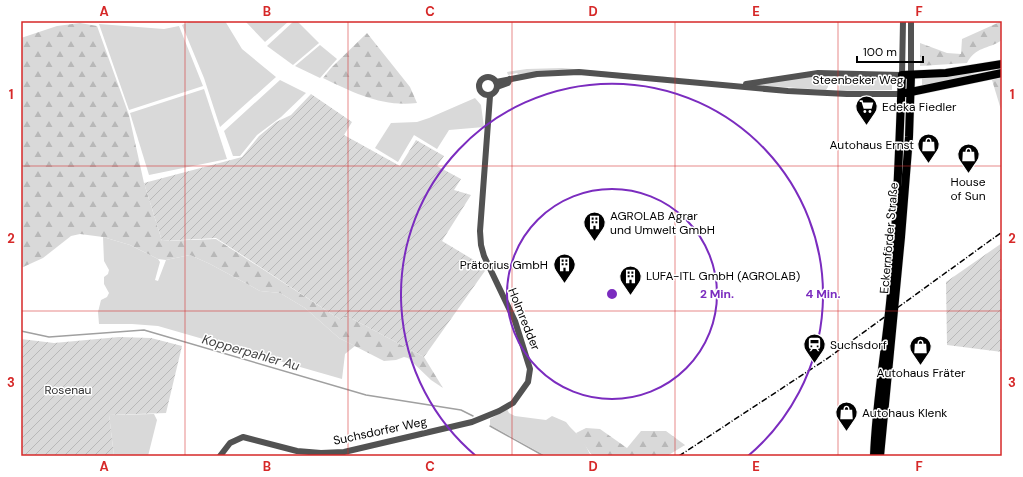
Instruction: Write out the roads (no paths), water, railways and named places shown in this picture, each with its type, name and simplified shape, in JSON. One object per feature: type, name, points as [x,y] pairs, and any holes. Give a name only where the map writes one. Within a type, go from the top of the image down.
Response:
[{"type":"main road","name":"Steenbeker Weg","points":[[902,76],[946,73],[1002,64]]},
{"type":"main road","name":"Steenbeker Weg","points":[[902,94],[1002,73]]},
{"type":"main road","name":"Eckernförder Straße","points":[[880,456],[900,256],[911,75]]},
{"type":"main road","name":"Eckernförder Straße","points":[[874,456],[877,413],[890,294],[902,76]]},
{"type":"street","name":"Eckernförder Straße","points":[[902,76],[903,21]]},
{"type":"street","name":"Eckernförder Straße","points":[[911,21],[911,75]]},
{"type":"street","name":"Steenbeker Weg","points":[[497,85],[508,83],[510,80],[536,74],[579,72],[699,84],[737,85],[837,94],[902,94]]},
{"type":"street","name":"Steenbeker Weg","points":[[737,85],[818,73],[902,76]]},
{"type":"street","name":"Steenbeker Weg","points":[[489,77],[497,85],[495,93],[487,95],[478,88],[482,79],[489,77]]},
{"type":"street","name":"Holmredder","points":[[481,418],[503,409],[516,400],[528,382],[530,369],[515,321],[481,245],[480,231],[486,167],[487,95]]},
{"type":"street","name":"Suchsdorfer Weg","points":[[220,456],[230,443],[243,437],[297,451],[332,453],[372,446],[481,418]]},
{"type":"waterway","name":"Kopperpahler Au","points":[[21,331],[49,337],[144,330],[366,395],[461,410],[473,416]]},
{"type":"waterway","name":"Kopperpahler Au","points":[[490,426],[544,456]]},
{"type":"railway","points":[[679,456],[828,358],[1002,232]]},
{"type":"place","name":"Edeka Fiedler","points":[[867,126]]},
{"type":"place","name":"Autohaus Ernst","points":[[929,164]]},
{"type":"place","name":"House of Sun","points":[[968,174]]},
{"type":"place","name":"AGROLAB Agrar und Umwelt GmbH","points":[[595,242]]},
{"type":"place","name":"Prätorius GmbH","points":[[564,284]]},
{"type":"place","name":"LUFA-ITL GmbH (AGROLAB)","points":[[630,296]]},
{"type":"place","name":"Suchsdorf","points":[[814,364]]},
{"type":"place","name":"Autohaus Fräter","points":[[921,366]]},
{"type":"place","name":"Autohaus Klenk","points":[[846,432]]},
{"type":"park label","name":"Rosenau","points":[[68,390]]}]
